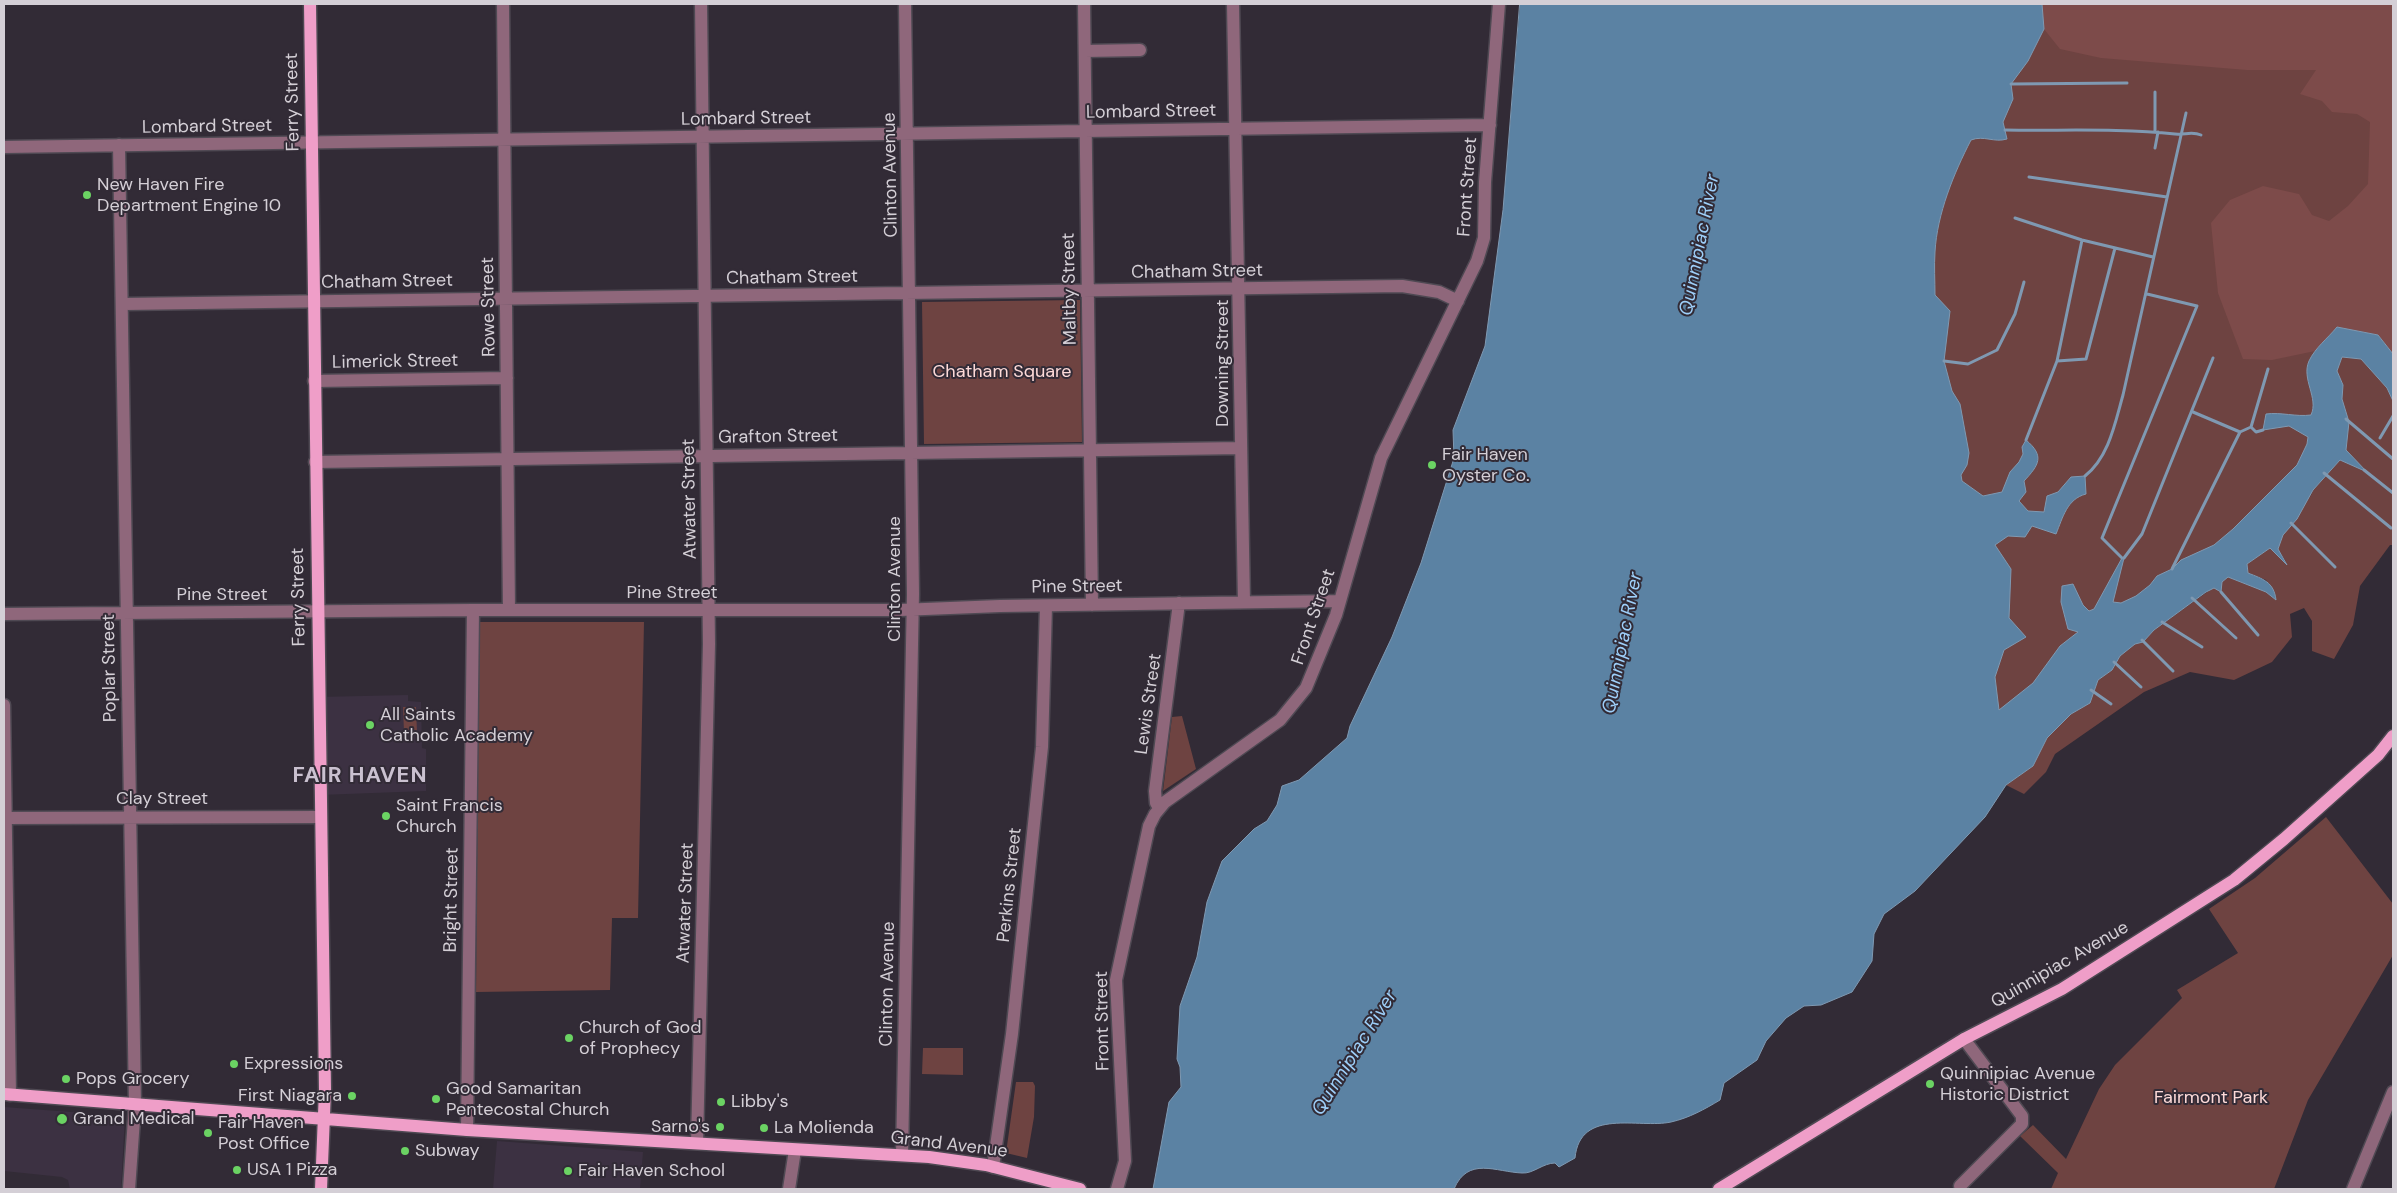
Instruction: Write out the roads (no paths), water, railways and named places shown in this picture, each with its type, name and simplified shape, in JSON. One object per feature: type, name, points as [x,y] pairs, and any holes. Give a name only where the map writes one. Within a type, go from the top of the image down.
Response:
[{"type":"main road","name":"Ferry Street","points":[[310,4],[320,817],[326,1090],[321,1189]]},
{"type":"main road","name":"Quinnipiac Avenue","points":[[1719,1189],[1964,1039],[2062,989],[2234,880],[2284,839],[2392,742]]},
{"type":"main road","name":"Grand Avenue","points":[[7,1094],[467,1130],[902,1155],[954,1160],[993,1167],[1080,1189]]},
{"type":"street","name":"Rowe Street","points":[[504,4],[509,610]]},
{"type":"street","name":"Atwater Street","points":[[698,1143],[709,610],[702,4]]},
{"type":"street","name":"Clinton Avenue","points":[[902,1155],[913,609],[906,4]]},
{"type":"street","name":"Maltby Street","points":[[1084,4],[1092,605]]},
{"type":"street","name":"Downing Street","points":[[1233,4],[1240,289],[1244,602]]},
{"type":"street","name":"Front Street","points":[[1117,1189],[1125,1161],[1116,980],[1151,821],[1159,808],[1270,728],[1294,705],[1317,666],[1340,601],[1381,458],[1477,261],[1484,238],[1484,194],[1499,4]]},
{"type":"street","points":[[1085,51],[1140,50]]},
{"type":"street","name":"Lombard Street","points":[[4,147],[1490,125]]},
{"type":"street","name":"Poplar Street","points":[[119,146],[124,304],[135,1105],[130,1189]]},
{"type":"street","name":"Chatham Street","points":[[124,304],[1402,286],[1439,292],[1458,301]]},
{"type":"street","name":"Limerick Street","points":[[314,381],[507,378]]},
{"type":"street","name":"Grafton Street","points":[[315,462],[1241,448]]},
{"type":"street","name":"Pine Street","points":[[4,614],[913,609],[1340,601]]},
{"type":"street","name":"Lewis Street","points":[[1159,808],[1156,803],[1155,791],[1179,603]]},
{"type":"street","name":"Perkins Street","points":[[993,1167],[1012,1034],[1042,747],[1046,606]]},
{"type":"street","name":"Bright Street","points":[[467,1130],[473,610]]},
{"type":"street","points":[[4,705],[7,1094]]},
{"type":"street","name":"Clay Street","points":[[5,818],[320,817]]},
{"type":"street","points":[[1960,1186],[1992,1156],[2022,1124],[2023,1120],[2022,1116],[1964,1039]]},
{"type":"street","points":[[2353,1189],[2393,1092]]},
{"type":"street","points":[[789,1189],[796,1150]]},
{"type":"water","name":"Quinnipiac River","points":[[1520,4],[2042,4],[2044,29],[2028,61],[2011,84],[2013,99],[2003,122],[2007,139],[1980,138],[1971,140],[1947,194],[1939,223],[1935,252],[1935,295],[1950,311],[1944,361],[1952,391],[1960,404],[1969,453],[1967,465],[1961,475],[1962,481],[1983,496],[2002,492],[2010,472],[2023,454],[2022,447],[2026,440],[2038,456],[2036,465],[2024,481],[2026,492],[2019,501],[2028,511],[2044,512],[2047,496],[2058,492],[2071,477],[2085,476],[2086,494],[2070,504],[2056,534],[2032,526],[2025,537],[2008,536],[1995,545],[2011,569],[2009,618],[2026,637],[2004,650],[1995,677],[1999,710],[2033,683],[2060,646],[2078,632],[2068,629],[2061,602],[2062,586],[2073,584],[2083,605],[2089,611],[2094,609],[2122,558],[2124,558],[2113,602],[2121,603],[2136,596],[2150,585],[2157,576],[2172,569],[2181,560],[2214,545],[2233,529],[2297,465],[2307,444],[2308,437],[2289,426],[2263,430],[2266,414],[2311,415],[2313,402],[2307,375],[2309,361],[2318,347],[2337,327],[2378,335],[2393,354],[2393,401],[2387,388],[2361,359],[2342,357],[2337,371],[2343,385],[2342,399],[2349,422],[2346,450],[2367,472],[2340,460],[2313,490],[2297,519],[2283,535],[2278,549],[2287,565],[2270,548],[2247,564],[2248,573],[2267,582],[2273,589],[2276,600],[2266,592],[2228,577],[2222,582],[2221,592],[2214,588],[2206,592],[2154,630],[2143,642],[2135,644],[2120,656],[2112,670],[2098,680],[2090,703],[2071,714],[2047,738],[2033,766],[2006,785],[1985,817],[1915,891],[1884,914],[1874,934],[1872,961],[1852,992],[1821,1005],[1804,1006],[1786,1018],[1766,1041],[1757,1060],[1724,1083],[1720,1100],[1690,1116],[1671,1122],[1599,1126],[1588,1132],[1579,1142],[1575,1158],[1559,1167],[1555,1163],[1551,1163],[1526,1173],[1484,1168],[1475,1169],[1467,1172],[1454,1189],[1153,1189],[1169,1102],[1181,1087],[1180,1067],[1177,1059],[1180,1006],[1197,957],[1207,902],[1222,861],[1254,829],[1267,821],[1277,805],[1282,786],[1299,780],[1347,738],[1350,726],[1392,637],[1421,563],[1454,458],[1453,430],[1485,346],[1503,210]]},
{"type":"waterway","points":[[2011,84],[2127,83]]},
{"type":"waterway","points":[[2155,92],[2155,132]]},
{"type":"waterway","points":[[2085,476],[2100,459],[2110,439],[2117,417],[2186,113]]},
{"type":"waterway","points":[[2005,130],[2111,130],[2179,134],[2195,133],[2201,135]]},
{"type":"waterway","points":[[2155,148],[2158,132]]},
{"type":"waterway","points":[[2029,177],[2167,197]]},
{"type":"waterway","points":[[2015,218],[2082,240],[2153,257]]},
{"type":"waterway","points":[[2026,440],[2057,361],[2082,240]]},
{"type":"waterway","points":[[2057,361],[2086,359],[2115,248]]},
{"type":"waterway","points":[[1944,361],[1968,364],[1997,350],[2015,314],[2024,282]]},
{"type":"waterway","points":[[2122,558],[2102,538],[2197,306],[2147,294]]},
{"type":"waterway","points":[[2124,558],[2142,534],[2213,358]]},
{"type":"waterway","points":[[2251,427],[2268,369]]},
{"type":"waterway","points":[[2193,412],[2240,432],[2251,427],[2256,432],[2263,430]]},
{"type":"waterway","points":[[2380,438],[2393,416]]},
{"type":"waterway","points":[[2346,419],[2393,459]]},
{"type":"waterway","points":[[2172,569],[2240,432]]},
{"type":"waterway","points":[[2364,470],[2393,493]]},
{"type":"waterway","points":[[2324,473],[2391,528]]},
{"type":"waterway","points":[[2291,523],[2335,567]]},
{"type":"waterway","points":[[2221,592],[2258,635]]},
{"type":"waterway","points":[[2192,598],[2236,638]]},
{"type":"waterway","points":[[2162,622],[2202,647]]},
{"type":"waterway","points":[[2142,640],[2173,671]]},
{"type":"waterway","points":[[2114,662],[2141,687]]},
{"type":"waterway","points":[[2091,690],[2111,704]]},
{"type":"place","name":"New Haven Fire Department Engine 10","points":[[87,195]]},
{"type":"place","name":"Fair Haven Oyster Co.","points":[[1432,465]]},
{"type":"place","name":"All Saints Catholic Academy","points":[[370,725]]},
{"type":"place","name":"Saint Francis Church","points":[[386,816]]},
{"type":"place","name":"Church of God of Prophecy","points":[[569,1038]]},
{"type":"place","name":"Expressions","points":[[234,1064]]},
{"type":"place","name":"Pops Grocery","points":[[66,1079]]},
{"type":"place","name":"Quinnipiac Avenue Historic District","points":[[1930,1084]]},
{"type":"place","name":"First Niagara","points":[[352,1096]]},
{"type":"place","name":"Good Samaritan Pentecostal Church","points":[[436,1099]]},
{"type":"place","name":"Libby's","points":[[721,1102]]},
{"type":"place","name":"Grand Medical","points":[[62,1119]]},
{"type":"place","name":"Sarno's","points":[[720,1127]]},
{"type":"place","name":"La Molienda","points":[[764,1128]]},
{"type":"place","name":"Fair Haven Post Office","points":[[208,1133]]},
{"type":"place","name":"Subway","points":[[405,1151]]},
{"type":"place","name":"USA 1 Pizza","points":[[237,1170]]},
{"type":"place","name":"Fair Haven School","points":[[568,1171]]},
{"type":"district","name":"FAIR HAVEN","points":[[360,776]]},
{"type":"park label","name":"Chatham Square","points":[[1002,372]]},
{"type":"park label","name":"Fairmont Park","points":[[2211,1098]]}]
